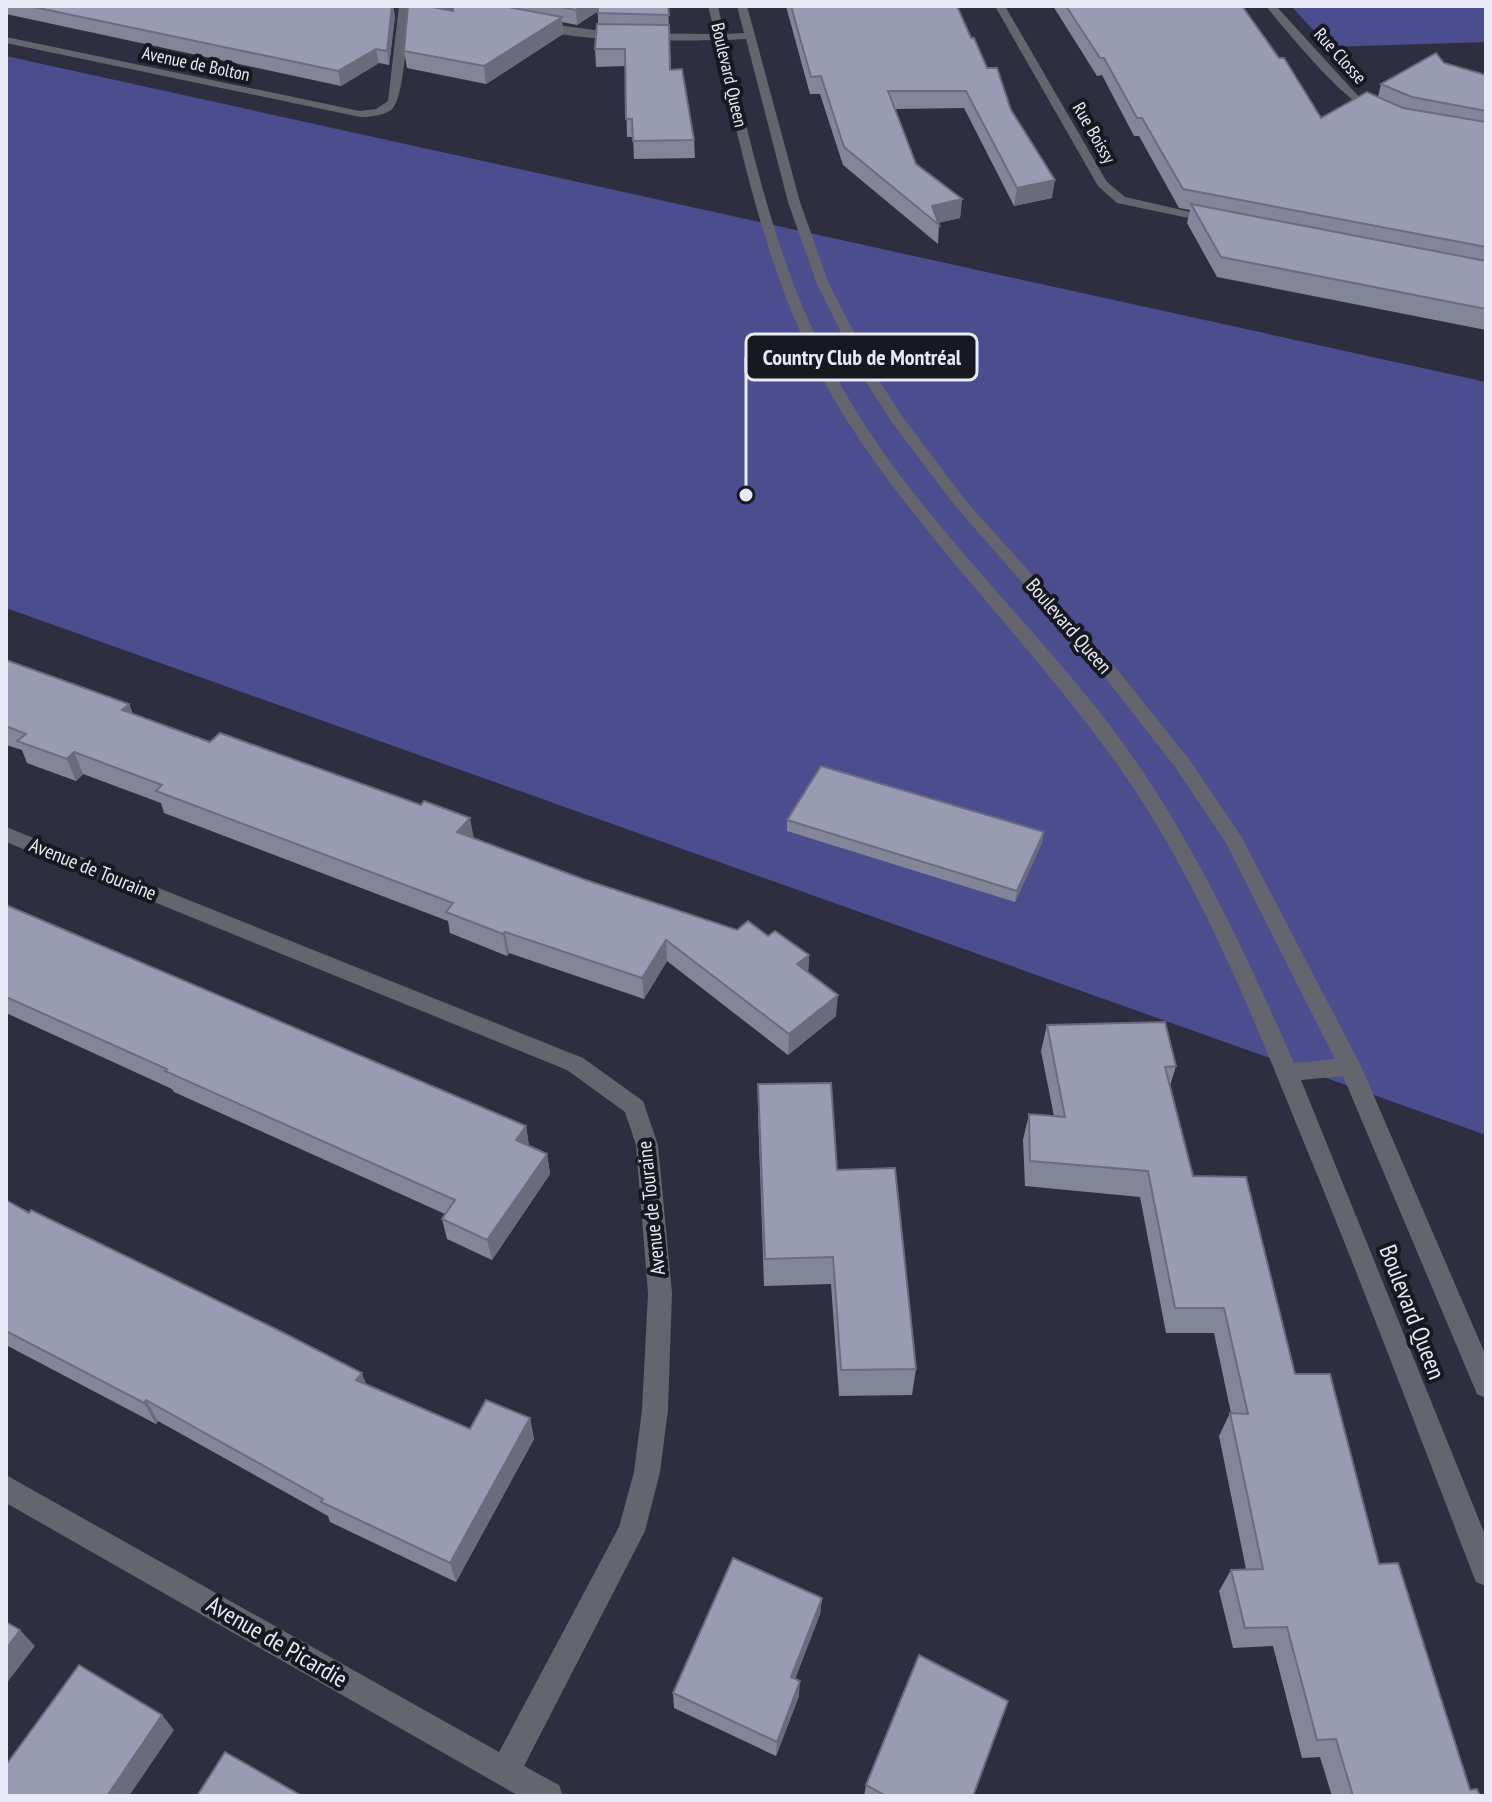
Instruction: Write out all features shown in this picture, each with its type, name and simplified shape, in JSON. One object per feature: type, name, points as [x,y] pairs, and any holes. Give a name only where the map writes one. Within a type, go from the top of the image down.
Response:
[{"type":"street","name":"Avenue de Bolton","points":[[6,40],[360,114],[380,112],[389,108],[393,101],[404,6]]},
{"type":"street","points":[[438,6],[483,15]]},
{"type":"street","name":"Boulevard Queen","points":[[713,6],[720,37],[774,190],[870,377],[961,504],[1110,672],[1182,763],[1256,881],[1350,1066],[1486,1386]]},
{"type":"street","name":"Boulevard Queen","points":[[742,6],[750,36],[774,190],[767,229],[802,324],[851,415],[954,554],[1067,684],[1163,818],[1244,970],[1486,1572]]},
{"type":"street","name":"Rue Boissy","points":[[1000,6],[1102,184],[1121,200],[1230,224]]},
{"type":"street","name":"Rue Closse","points":[[1271,6],[1356,100],[1374,112],[1395,119]]},
{"type":"street","points":[[529,24],[605,36],[750,36]]},
{"type":"street","name":"Avenue de Touraine","points":[[6,834],[575,1064],[635,1107],[647,1145],[660,1293],[655,1410],[647,1472],[631,1531],[505,1771]]},
{"type":"street","points":[[1287,1073],[1350,1066]]},
{"type":"street","name":"Avenue de Picardie","points":[[6,1488],[548,1796]]},
{"type":"shaded area","points":[[1291,6],[1486,6],[1486,42],[1329,47]]},
{"type":"shaded area","points":[[6,56],[1486,382],[1486,1135],[6,608]]},
{"type":"building","points":[[29,6],[392,6],[387,51],[376,49],[338,71]]},
{"type":"building","points":[[408,6],[453,11],[453,6],[503,6],[562,17],[484,66],[404,51]]},
{"type":"building","points":[[555,6],[581,6],[576,10]]},
{"type":"building","points":[[598,6],[668,6],[669,15],[598,13]]},
{"type":"building","points":[[791,6],[957,6],[987,68],[997,68],[1011,110],[1055,180],[1017,188],[966,91],[888,91],[916,164],[962,199],[932,206],[939,225],[844,147],[821,76],[811,77]]},
{"type":"building","points":[[1066,6],[1242,6],[1279,58],[1284,58],[1321,118],[1367,92],[1403,108],[1486,122],[1486,247],[1183,189],[1142,118],[1137,118],[1104,58],[1100,58]]},
{"type":"building","points":[[597,24],[669,25],[670,70],[682,69],[694,140],[633,141],[632,119],[626,119],[625,49],[595,49]]},
{"type":"building","points":[[1436,53],[1444,63],[1486,75],[1486,111],[1412,97],[1381,84]]},
{"type":"building","points":[[1191,204],[1486,261],[1486,309],[1221,257]]},
{"type":"building","points":[[6,660],[129,704],[122,710],[210,742],[220,733],[421,805],[424,801],[470,818],[457,832],[583,879],[737,930],[748,921],[768,936],[775,931],[809,955],[797,964],[838,995],[789,1034],[666,940],[642,978],[505,932],[503,934],[446,912],[453,903],[156,791],[162,785],[74,752],[67,759],[17,741],[26,734],[6,726]]},
{"type":"building","points":[[821,766],[1044,832],[1017,891],[787,820]]},
{"type":"building","points":[[6,905],[526,1126],[516,1140],[547,1154],[487,1240],[442,1219],[455,1200],[6,997]]},
{"type":"building","points":[[1165,1022],[1176,1066],[1165,1067],[1193,1176],[1246,1177],[1295,1374],[1330,1374],[1379,1564],[1398,1563],[1470,1790],[1477,1789],[1480,1796],[1353,1796],[1336,1739],[1317,1740],[1287,1627],[1245,1628],[1231,1570],[1263,1569],[1230,1413],[1248,1414],[1224,1308],[1175,1308],[1148,1171],[1030,1161],[1029,1114],[1065,1117],[1047,1025]]},
{"type":"building","points":[[831,1083],[837,1170],[895,1168],[916,1369],[841,1370],[833,1257],[765,1259],[758,1084]]},
{"type":"building","points":[[6,1200],[362,1373],[356,1380],[470,1429],[486,1400],[530,1418],[450,1563],[321,1502],[323,1499],[146,1400],[144,1403],[6,1331]]},
{"type":"building","points":[[733,1558],[822,1598],[791,1677],[800,1681],[777,1742],[673,1693]]},
{"type":"building","points":[[6,1622],[20,1630],[6,1649]]},
{"type":"building","points":[[919,1655],[1008,1701],[973,1796],[886,1796],[866,1785]]},
{"type":"building","points":[[79,1665],[162,1715],[107,1796],[6,1796],[6,1765]]},
{"type":"building","points":[[225,1752],[302,1796],[197,1796]]},
{"type":"place","name":"Country Club de Montréal","points":[[746,495]]}]
